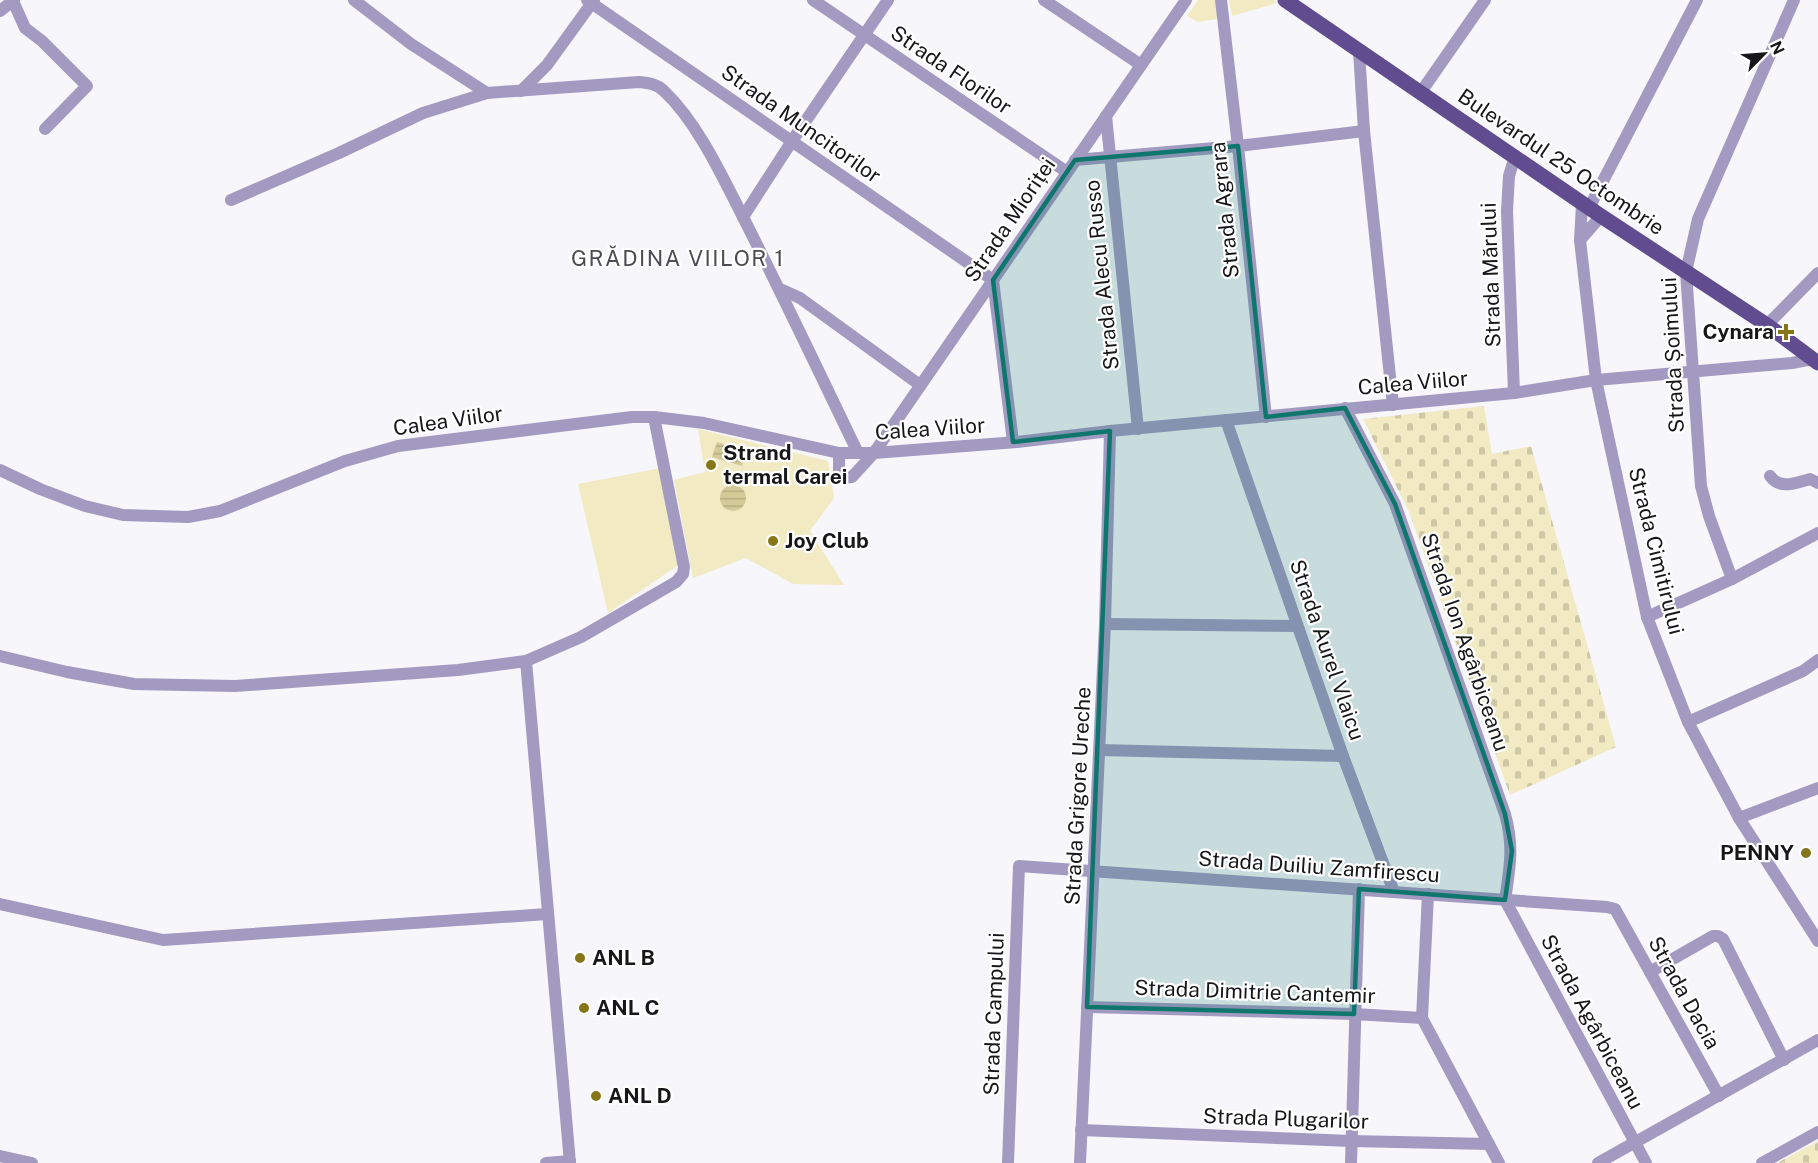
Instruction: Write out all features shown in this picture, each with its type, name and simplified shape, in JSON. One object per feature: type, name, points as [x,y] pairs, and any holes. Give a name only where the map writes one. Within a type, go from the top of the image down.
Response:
[{"type":"main road","name":"Bulevardul 25 Octombrie","points":[[1285,0],[1767,326],[1815,361]]},
{"type":"street","points":[[0,11],[14,0],[25,28],[42,41],[87,86],[45,129]]},
{"type":"street","points":[[354,0],[411,44],[487,93]]},
{"type":"street","name":"Strada Florilor","points":[[813,0],[1067,172]]},
{"type":"street","points":[[743,218],[792,141],[888,0]]},
{"type":"street","points":[[1044,0],[1141,65]]},
{"type":"street","name":"Strada Agrara","points":[[1221,0],[1266,417]]},
{"type":"street","points":[[1420,92],[1485,0]]},
{"type":"street","points":[[1580,240],[1591,209],[1697,0]]},
{"type":"street","name":"Strada Șoimului","points":[[1732,579],[1708,516],[1701,486],[1686,272],[1698,219],[1794,0]]},
{"type":"street","points":[[521,91],[547,65],[591,1]]},
{"type":"street","name":"Strada Muncitorilor","points":[[591,1],[993,280]]},
{"type":"street","name":"Strada Mioriței","points":[[839,453],[839,474],[842,478],[847,478],[852,477],[874,453],[1106,117],[1181,4]]},
{"type":"street","points":[[1359,51],[1364,131],[1393,405]]},
{"type":"street","points":[[547,65],[548,75],[555,88]]},
{"type":"street","points":[[231,201],[423,113],[487,93],[639,82],[652,84],[663,89],[683,113],[718,169],[780,290],[858,453]]},
{"type":"street","name":"Strada Alecu Russo","points":[[1106,117],[1138,429]]},
{"type":"street","points":[[1075,160],[1238,146],[1364,131]]},
{"type":"street","name":"Strada Mărului","points":[[1514,393],[1507,211],[1509,176],[1515,156]]},
{"type":"street","name":"Strada Cimitirului","points":[[1591,209],[1580,240],[1596,380],[1647,617],[1688,722],[1739,818],[1818,941]]},
{"type":"street","points":[[1767,326],[1818,273]]},
{"type":"street","points":[[993,280],[1013,442]]},
{"type":"street","points":[[780,290],[800,298],[920,385]]},
{"type":"street","name":"Calea Viilor","points":[[0,470],[40,489],[85,506],[123,515],[188,518],[220,511],[345,461],[398,446],[632,417],[654,417],[704,423],[839,453],[874,453],[1013,442],[1393,405],[1514,393],[1596,380],[1815,361]]},
{"type":"street","name":"Strada Ion Agârbiceanu","points":[[1345,408],[1395,504],[1505,814],[1511,834],[1512,851],[1505,900]]},
{"type":"street","points":[[0,656],[67,672],[134,684],[235,686],[458,670],[526,660],[581,637],[676,582],[683,574],[684,567],[654,417]]},
{"type":"street","name":"Strada Aurel Vlaicu","points":[[1226,420],[1343,756],[1394,892]]},
{"type":"street","name":"Strada Grigore Ureche","points":[[1080,1163],[1100,750],[1110,431]]},
{"type":"street","points":[[1770,476],[1779,485],[1810,479],[1818,483]]},
{"type":"street","points":[[1647,617],[1732,579],[1818,533]]},
{"type":"street","points":[[1105,624],[1297,626]]},
{"type":"street","points":[[526,660],[570,1162],[546,1163]]},
{"type":"street","points":[[1688,722],[1803,671],[1818,660]]},
{"type":"street","points":[[1100,750],[1343,756]]},
{"type":"street","points":[[1739,818],[1816,793]]},
{"type":"street","name":"Strada Duiliu Zamfirescu","points":[[1019,866],[1615,909]]},
{"type":"street","name":"Strada Campului","points":[[1008,1163],[1019,866]]},
{"type":"street","points":[[1351,1163],[1359,890]]},
{"type":"street","points":[[1428,894],[1422,1018],[1499,1163]]},
{"type":"street","name":"Strada Agârbiceanu","points":[[1505,900],[1646,1163]]},
{"type":"street","points":[[0,904],[163,940],[547,914]]},
{"type":"street","name":"Strada Dacia","points":[[1615,909],[1719,1096]]},
{"type":"street","points":[[1650,972],[1713,936],[1723,939],[1784,1060]]},
{"type":"street","name":"Strada Dimitrie Cantemir","points":[[1087,1007],[1422,1018]]},
{"type":"street","points":[[1598,1163],[1818,1040]]},
{"type":"street","name":"Strada Plugarilor","points":[[1081,1130],[1489,1144]]},
{"type":"street","points":[[1762,1163],[1818,1132]]},
{"type":"street","points":[[0,1156],[32,1163]]},
{"type":"highlighted area","points":[[1238,146],[1266,417],[1345,408],[1375,462],[1395,504],[1505,814],[1512,851],[1505,900],[1359,889],[1354,1014],[1087,1007],[1110,431],[1013,442],[993,280],[1075,160]]},
{"type":"green space","points":[[1198,0],[1221,0],[1224,18],[1198,22],[1187,16]]},
{"type":"green space","points":[[1229,0],[1274,0],[1277,3],[1232,16]]},
{"type":"green space","points":[[1484,406],[1492,454],[1531,446],[1616,747],[1510,795],[1409,512],[1363,419]]},
{"type":"green space","name":"Strand termal Carei","points":[[698,429],[828,461],[834,498],[810,531],[844,585],[793,584],[746,558],[693,578],[674,480],[705,472]]},
{"type":"green space","points":[[661,468],[680,564],[608,613],[578,484]]},
{"type":"green space","points":[[1818,1141],[1818,1163],[1777,1163]]},
{"type":"shaded area","points":[[717,442],[746,451],[742,466],[712,457]]},
{"type":"shaded area","points":[[733,485],[742,489],[746,498],[742,507],[733,511],[724,507],[720,498],[724,489]]},
{"type":"place","name":"Cynara","points":[[1786,332]]},
{"type":"place","name":"Strand termal Carei","points":[[711,465]]},
{"type":"place","name":"Joy Club","points":[[773,541]]},
{"type":"place","name":"PENNY","points":[[1806,853]]},
{"type":"place","name":"ANL B","points":[[580,958]]},
{"type":"place","name":"ANL C","points":[[584,1008]]},
{"type":"place","name":"ANL D","points":[[596,1096]]},
{"type":"district","name":"GRĂDINA VIILOR 1","points":[[678,258]]}]
